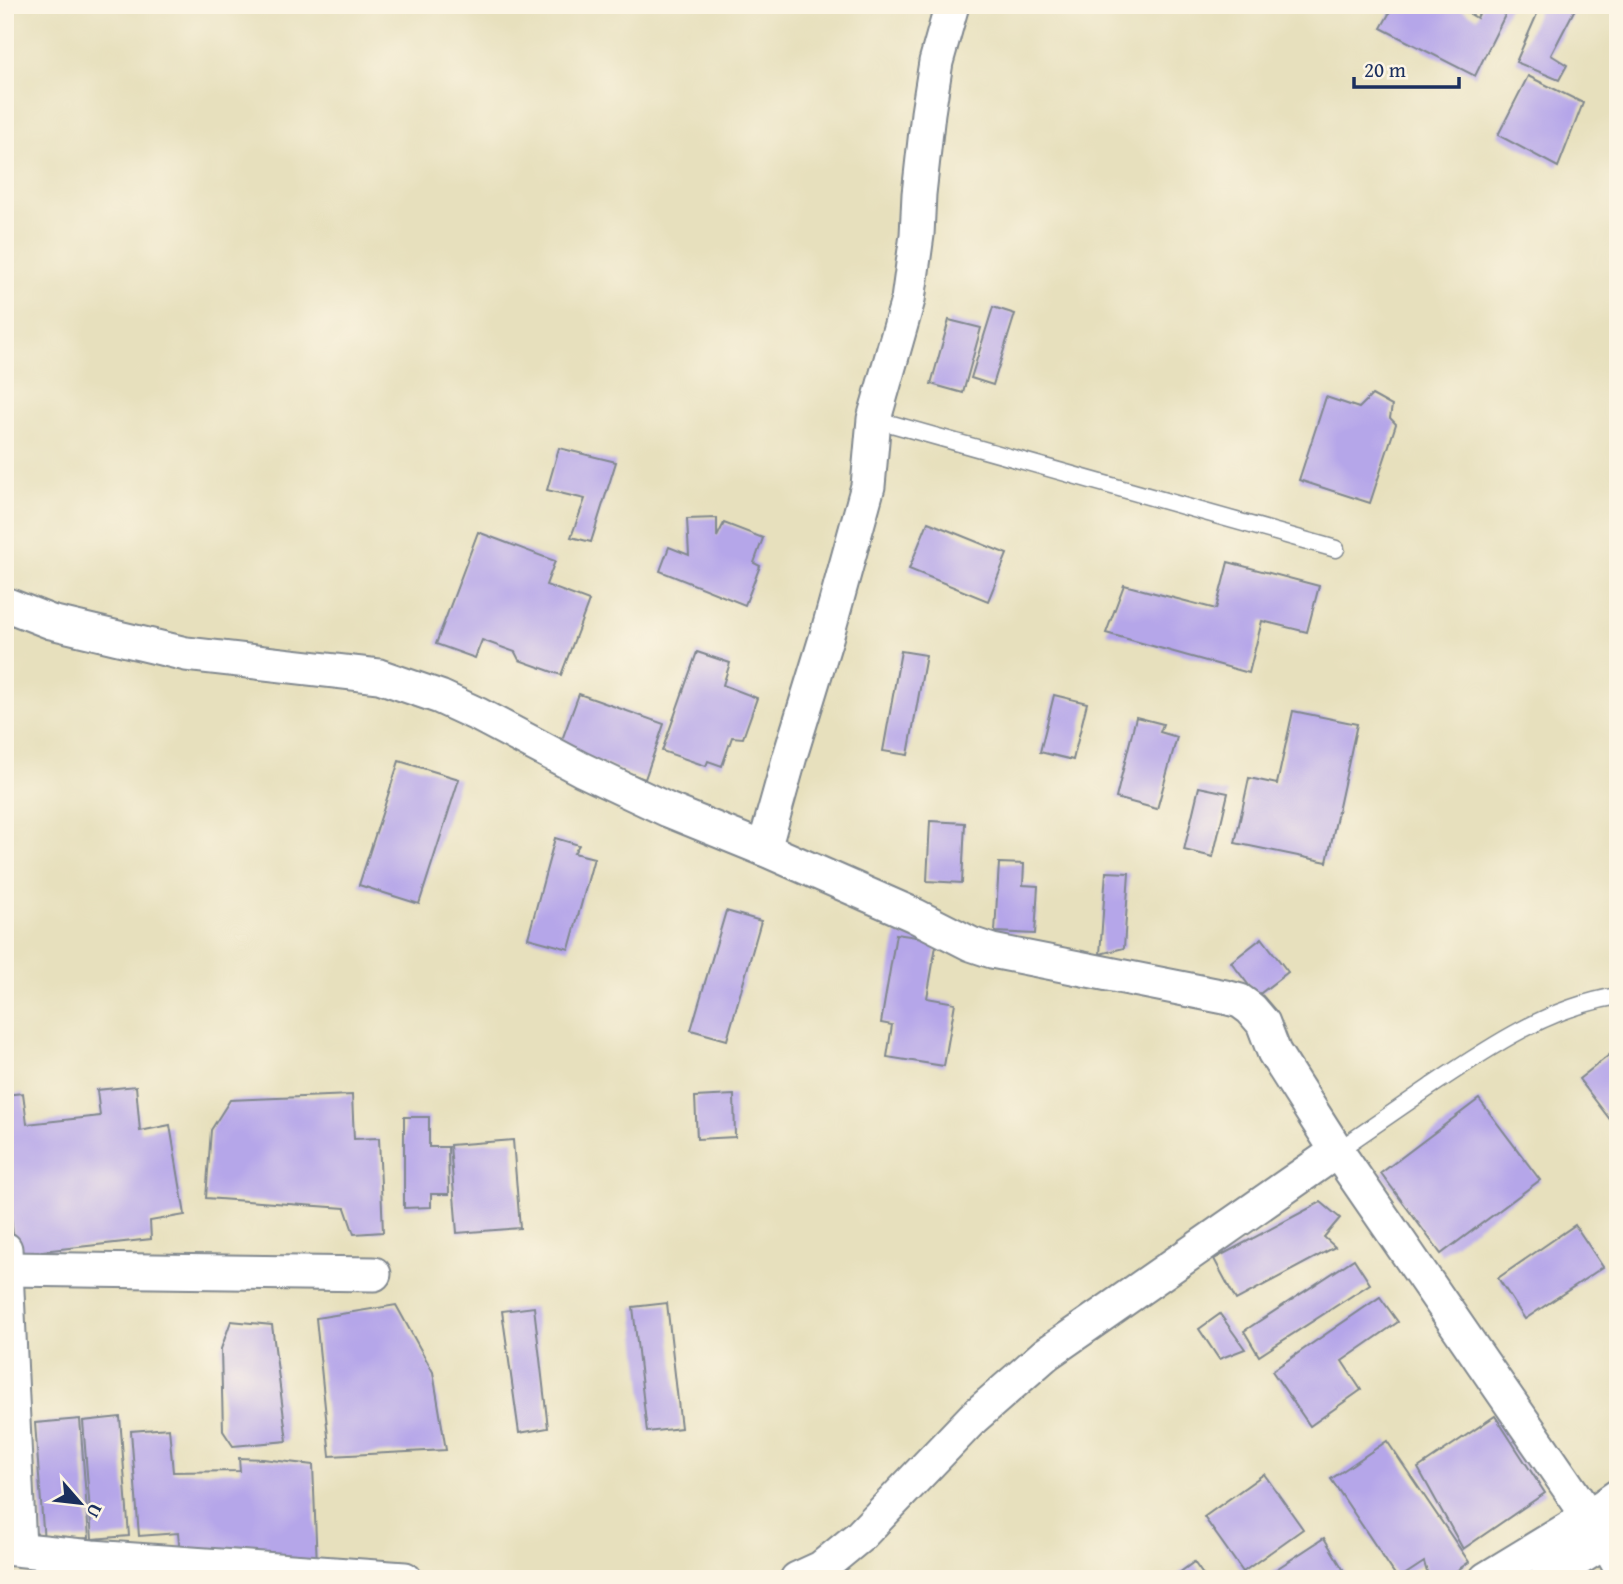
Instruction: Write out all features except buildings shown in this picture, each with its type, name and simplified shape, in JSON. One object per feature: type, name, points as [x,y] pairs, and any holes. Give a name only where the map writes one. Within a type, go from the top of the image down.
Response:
[{"type":"street","points":[[764,849],[868,486],[874,419],[908,300],[928,113],[936,62],[952,5]]},
{"type":"street","points":[[5,604],[51,622],[186,654],[379,676],[440,697],[656,804],[914,915],[971,944],[992,951],[1240,1001],[1263,1023],[1274,1052],[1337,1151],[1607,1539]]},
{"type":"street","points":[[797,1579],[821,1567],[860,1536],[973,1418],[1046,1353],[1337,1151]]},
{"type":"street","points":[[374,1274],[6,1258],[12,1548],[92,1558],[405,1579]]},
{"type":"street","points":[[1546,1579],[1607,1539],[1618,1496]]},
{"type":"street","points":[[1486,1579],[1607,1539]]},
{"type":"lane","points":[[874,419],[1336,549]]},
{"type":"lane","points":[[1337,1151],[1483,1051],[1556,1013],[1618,996]]}]
